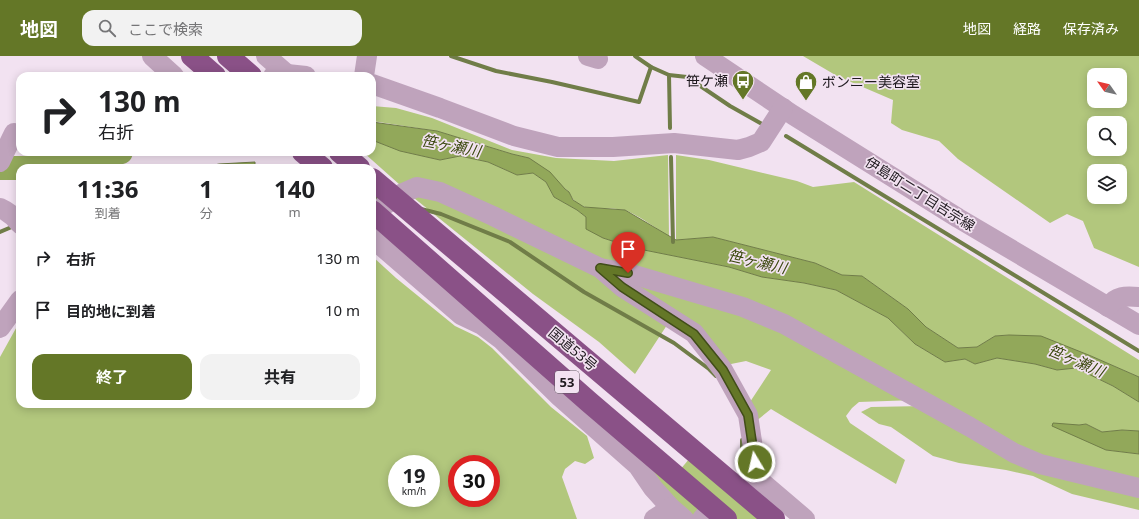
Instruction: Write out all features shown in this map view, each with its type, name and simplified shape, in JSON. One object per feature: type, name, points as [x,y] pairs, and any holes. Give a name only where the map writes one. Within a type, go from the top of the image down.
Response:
[{"type":"highway","points":[[192,56],[210,72]]},
{"type":"highway","points":[[228,56],[246,72]]},
{"type":"highway","points":[[308,156],[317,164]]},
{"type":"highway","points":[[345,156],[354,164]]},
{"type":"highway","name":"国道53号","points":[[376,182],[483,274],[744,481],[774,519]]},
{"type":"highway","name":"国道53号","points":[[376,216],[409,243],[589,402],[713,515]]},
{"type":"street","points":[[152,56],[154,72]]},
{"type":"street","points":[[152,56],[170,72]]},
{"type":"street","points":[[266,56],[285,72]]},
{"type":"street","points":[[365,72],[367,56]]},
{"type":"street","name":"伊島町二丁目吉宗線","points":[[705,56],[783,108],[958,218],[1139,325]]},
{"type":"street","points":[[376,85],[514,136],[558,147],[613,147],[674,143],[738,150],[761,142],[783,108]]},
{"type":"street","points":[[0,162],[11,134]]},
{"type":"street","points":[[376,210],[401,194],[418,187],[440,192],[600,268],[622,287],[694,334],[723,370],[748,415],[755,462],[744,481]]},
{"type":"street","points":[[376,241],[461,315],[482,325],[502,340],[560,397],[638,466],[653,488],[677,513]]},
{"type":"street","points":[[600,268],[628,273],[743,307],[784,324],[1014,453],[1040,464],[1139,488]]},
{"type":"street","points":[[1108,307],[1113,300],[1120,297],[1139,297]]},
{"type":"street","points":[[0,328],[16,306]]},
{"type":"street","points":[[744,481],[757,478],[805,519]]},
{"type":"street","points":[[654,519],[665,512],[677,513]]},
{"type":"shaded area","points":[[803,56],[1139,56],[1139,267],[1094,248],[1083,221],[1067,214],[1050,223],[958,159],[939,141],[902,130],[891,123],[893,100],[837,76]]},
{"type":"shaded area","points":[[376,106],[396,108],[432,118],[512,150],[556,158],[614,161],[668,155],[669,237],[628,211],[586,207],[579,204],[573,199],[569,192],[529,158],[437,131],[376,122]]},
{"type":"shaded area","points":[[376,142],[401,151],[440,160],[459,156],[488,162],[517,175],[533,173],[546,182],[554,197],[586,217],[603,238],[635,248],[729,267],[762,277],[804,283],[836,290],[888,318],[915,344],[945,362],[965,359],[975,364],[997,358],[1035,364],[1057,370],[1076,368],[1113,386],[1139,402],[1139,431],[1122,430],[1102,432],[1086,424],[1079,425],[1106,450],[1139,454],[1139,485],[1040,461],[785,320],[627,270],[400,185],[367,156],[376,156]]},
{"type":"shaded area","points":[[676,155],[709,160],[797,181],[813,187],[854,182],[1139,360],[1139,377],[1091,356],[1009,335],[995,336],[977,347],[958,348],[926,327],[908,309],[862,276],[842,275],[815,263],[713,237],[676,240]]},
{"type":"shaded area","points":[[421,193],[597,272],[669,322],[635,374],[599,342],[533,294],[414,198]]},
{"type":"shaded area","points":[[376,260],[455,326],[478,337],[492,348],[551,407],[587,436],[594,458],[585,464],[575,461],[565,469],[562,477],[577,519],[0,519],[0,357],[16,328],[16,408],[376,408]]},
{"type":"shaded area","points":[[629,278],[742,311],[915,400],[859,402],[846,416],[850,423],[905,460],[896,484],[771,409],[755,422],[748,405],[771,370],[746,361],[726,365],[626,284]]},
{"type":"shaded area","points":[[924,406],[968,430],[1139,491],[1139,510],[1072,494],[1033,476],[1006,470],[959,463],[933,456],[891,427],[879,424],[861,412],[871,407]]},
{"type":"shaded area","points":[[689,459],[759,519],[737,519],[680,470]]},
{"type":"shaded area","points":[[652,465],[698,507],[700,513],[694,519],[650,476]]},
{"type":"water","points":[[376,123],[437,131],[529,158],[550,172],[569,192],[573,200],[584,207],[625,210],[676,240],[713,237],[815,263],[842,275],[862,276],[908,309],[926,327],[958,348],[977,347],[995,336],[1041,336],[1139,377],[1139,402],[1113,386],[1076,368],[1057,370],[1035,364],[997,358],[975,364],[965,359],[945,362],[915,344],[888,318],[836,290],[804,283],[762,277],[729,267],[634,248],[603,238],[586,229],[586,217],[554,197],[546,182],[533,173],[517,175],[488,162],[460,156],[440,160],[400,151],[376,142]]},
{"type":"water","points":[[255,162],[255,164],[219,164]]},
{"type":"water","points":[[1053,423],[1079,425],[1086,424],[1102,432],[1122,430],[1139,431],[1139,454],[1106,450],[1052,426]]},
{"type":"waterway","points":[[451,56],[496,71],[639,102],[651,67]]},
{"type":"waterway","points":[[635,56],[651,67],[669,75],[687,77],[730,106],[762,124]]},
{"type":"waterway","points":[[669,75],[670,128]]},
{"type":"waterway","points":[[786,136],[1139,351]]},
{"type":"waterway","name":"笹ヶ瀬川","points":[[64,164],[105,156]]},
{"type":"waterway","points":[[671,157],[673,242]]},
{"type":"waterway","name":"笹ヶ瀬川","points":[[0,168],[16,168]]},
{"type":"waterway","points":[[376,198],[381,200]]},
{"type":"waterway","points":[[421,209],[441,214],[510,242],[584,292],[674,343],[716,376]]},
{"type":"waterway","points":[[0,232],[14,226]]},
{"type":"waterway","points":[[742,440],[742,451]]},
{"type":"place","name":"笹ケ瀬","points":[[743,100]]},
{"type":"place","name":"ボンニー美容室","points":[[806,102]]},
{"type":"route","points":[[628,273],[600,268],[622,287],[694,334],[723,370],[748,415],[755,462]]}]
